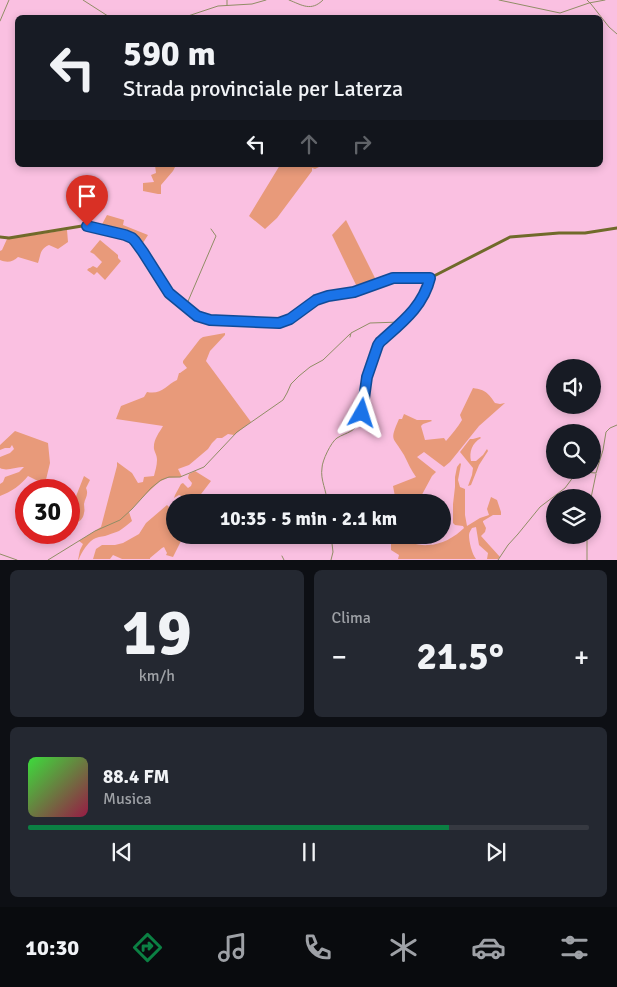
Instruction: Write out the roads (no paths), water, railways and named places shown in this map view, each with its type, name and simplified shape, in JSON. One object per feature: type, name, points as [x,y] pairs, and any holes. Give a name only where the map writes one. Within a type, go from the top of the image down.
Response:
[{"type":"main road","points":[[0,237],[9,238],[82,226],[125,235],[135,241],[167,290],[198,316],[210,320],[279,323],[290,319],[316,300],[328,296],[354,292],[393,278],[430,278],[510,237],[585,233],[617,228]]},
{"type":"street","points":[[0,21],[9,0]]},
{"type":"street","points":[[83,0],[106,15]]},
{"type":"street","points":[[227,0],[227,5]]},
{"type":"street","points":[[191,15],[213,7],[252,4],[266,0]]},
{"type":"street","points":[[289,0],[302,6],[310,7],[318,5],[323,0]]},
{"type":"street","points":[[499,0],[560,13],[589,3],[605,0]]},
{"type":"street","points":[[586,0],[592,4],[600,15]]},
{"type":"street","points":[[603,19],[617,34]]},
{"type":"street","points":[[186,307],[216,236],[211,229]]},
{"type":"street","points":[[327,494],[321,475],[322,464],[330,445],[334,440],[357,427],[363,406],[367,377],[377,348],[380,342],[409,316],[426,289],[430,278]]},
{"type":"street","points":[[48,560],[96,531],[120,520],[161,480],[169,477],[178,478],[204,466],[237,432],[281,401],[287,395],[291,384],[299,376],[323,360],[367,324],[372,322],[401,322]]},
{"type":"street","points":[[601,457],[606,432],[617,425]]},
{"type":"street","points":[[498,560],[540,507],[565,488],[572,479]]},
{"type":"street","points":[[331,560],[332,544]]},
{"type":"street","points":[[587,544],[587,560]]},
{"type":"street","points":[[0,554],[17,560]]},
{"type":"street","points":[[282,556],[284,560]]}]
